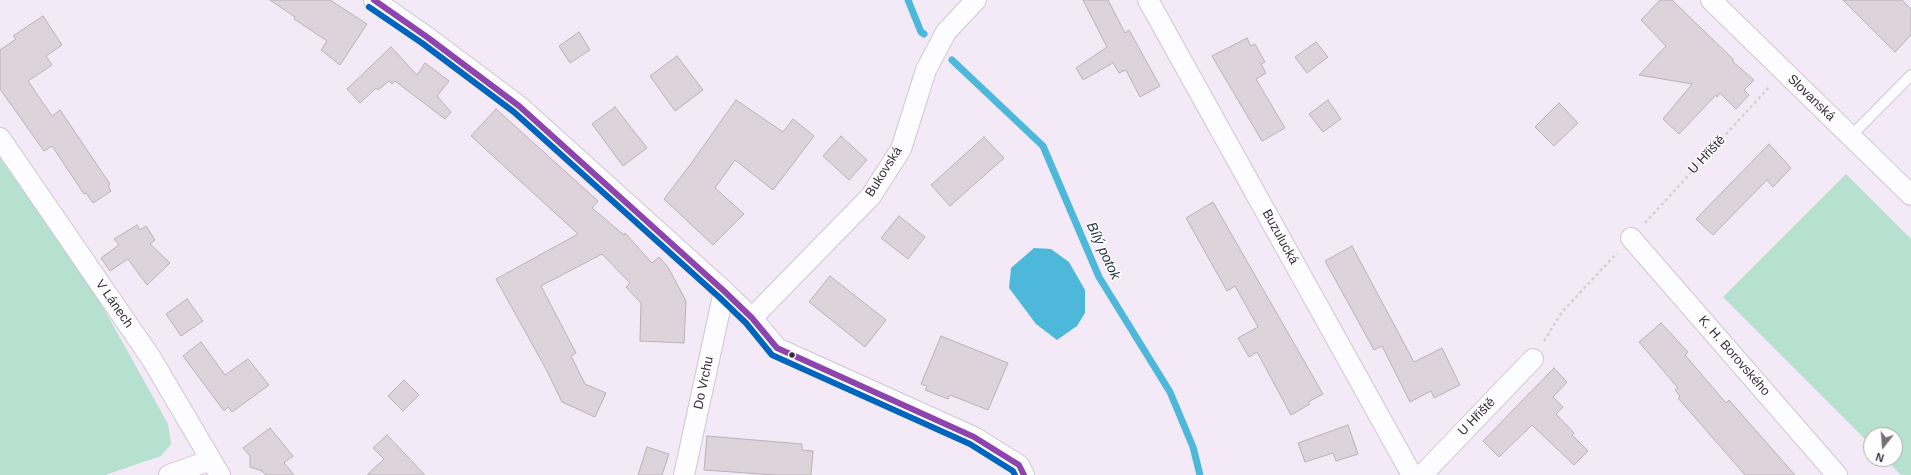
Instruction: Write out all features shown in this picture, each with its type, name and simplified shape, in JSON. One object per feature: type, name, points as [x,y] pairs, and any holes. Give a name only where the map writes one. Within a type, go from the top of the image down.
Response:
[{"type":"street","points":[[374,0],[427,37],[519,106],[724,291],[752,318],[778,348],[974,436],[1019,465],[1024,475]]},
{"type":"street","name":"Bukovská","points":[[752,318],[871,196],[901,149],[926,70],[939,45],[946,32],[976,0]]},
{"type":"street","name":"Buzulucká","points":[[1148,0],[1412,475]]},
{"type":"street","name":"Slovanská","points":[[1711,0],[1911,195]]},
{"type":"street","name":"V Lánech","points":[[0,138],[151,358],[216,467]]},
{"type":"street","name":"K. H. Borovského","points":[[1631,238],[1837,475]]},
{"type":"street","name":"Do Vrchu","points":[[684,475],[724,291]]},
{"type":"street","name":"U Hřiště","points":[[1422,475],[1533,359]]},
{"type":"street","points":[[169,475],[216,467]]},
{"type":"lane","points":[[1851,136],[1911,75]]},
{"type":"path","name":"U Hřiště","points":[[1533,359],[1562,312],[1784,71]]},
{"type":"green space","points":[[0,158],[89,282],[168,424],[171,444],[161,456],[105,475],[0,475]]},
{"type":"green space","points":[[1846,174],[1911,239],[1911,475],[1901,475],[1893,467],[1903,467],[1903,427],[1863,427],[1863,437],[1723,297]]},
{"type":"water","points":[[1034,248],[1051,249],[1069,262],[1085,290],[1085,313],[1077,326],[1057,340],[1036,324],[1009,288],[1011,268]]},
{"type":"building","points":[[270,0],[330,0],[367,24],[340,65],[321,50],[327,41],[294,19],[295,17]]},
{"type":"building","points":[[1083,0],[1108,0],[1125,33],[1129,30],[1160,86],[1140,97],[1126,70],[1119,73],[1113,63],[1083,80],[1076,68],[1107,47]]},
{"type":"building","points":[[1660,0],[1672,0],[1734,60],[1732,61],[1754,80],[1744,90],[1749,95],[1736,109],[1720,93],[1717,97],[1716,95],[1679,134],[1663,119],[1692,84],[1639,75],[1666,46],[1641,20]]},
{"type":"building","points":[[1843,0],[1902,0],[1911,9],[1911,35],[1895,52]]},
{"type":"building","points":[[43,16],[62,45],[46,56],[52,65],[28,81],[52,116],[60,110],[110,184],[108,186],[111,191],[93,203],[86,193],[84,194],[52,146],[44,151],[0,89],[0,50],[16,39],[13,36]]},
{"type":"building","points":[[579,32],[590,50],[570,63],[559,46]]},
{"type":"building","points":[[1247,38],[1251,46],[1255,44],[1265,62],[1261,64],[1266,73],[1256,79],[1285,128],[1262,141],[1212,56]]},
{"type":"building","points":[[1316,42],[1328,57],[1307,73],[1295,57]]},
{"type":"building","points":[[391,47],[417,75],[425,63],[449,81],[437,96],[451,112],[445,119],[395,81],[392,84],[389,81],[378,90],[376,88],[360,103],[347,89]]},
{"type":"building","points":[[677,56],[703,90],[675,111],[650,76]]},
{"type":"building","points":[[736,100],[783,132],[793,119],[814,136],[773,190],[735,160],[715,188],[744,214],[713,245],[664,199]]},
{"type":"building","points":[[1328,100],[1341,119],[1323,132],[1309,114]]},
{"type":"building","points":[[1559,103],[1578,123],[1554,146],[1535,127]]},
{"type":"building","points":[[615,107],[647,148],[623,166],[592,124]]},
{"type":"building","points":[[496,109],[598,201],[592,208],[624,235],[625,233],[652,263],[659,257],[668,267],[686,301],[684,343],[640,341],[641,303],[626,287],[630,283],[602,254],[541,286],[576,353],[571,356],[585,384],[606,393],[595,417],[562,402],[546,369],[496,279],[578,234],[471,136]]},
{"type":"building","points":[[841,136],[867,160],[849,180],[823,156]]},
{"type":"building","points":[[984,137],[1004,158],[950,206],[931,185]]},
{"type":"building","points":[[1769,144],[1791,168],[1773,187],[1767,180],[1713,235],[1696,219]]},
{"type":"building","points":[[1213,202],[1323,394],[1308,402],[1310,404],[1291,415],[1257,352],[1249,357],[1238,338],[1258,327],[1235,286],[1227,291],[1186,218]]},
{"type":"building","points":[[899,216],[925,237],[908,259],[881,238]]},
{"type":"building","points":[[137,225],[140,230],[146,226],[155,240],[150,244],[170,263],[147,285],[128,259],[110,271],[101,258],[119,245],[114,239]]},
{"type":"building","points":[[1352,246],[1414,362],[1442,348],[1460,385],[1434,398],[1431,391],[1410,402],[1382,346],[1374,350],[1325,261]]},
{"type":"building","points":[[830,276],[886,320],[865,347],[809,302]]},
{"type":"building","points":[[187,299],[203,321],[181,336],[166,314]]},
{"type":"building","points":[[1661,323],[1688,352],[1685,355],[1726,403],[1729,400],[1795,475],[1745,475],[1678,398],[1680,396],[1675,390],[1678,388],[1639,342]]},
{"type":"building","points":[[941,336],[1008,363],[988,410],[950,395],[948,399],[925,390],[927,386],[921,384]]},
{"type":"building","points":[[201,342],[225,375],[248,359],[269,385],[232,412],[228,407],[224,411],[183,356]]},
{"type":"building","points":[[1554,368],[1567,382],[1553,397],[1563,407],[1556,414],[1574,433],[1572,435],[1588,451],[1574,465],[1532,425],[1499,457],[1483,441]]},
{"type":"building","points":[[404,380],[419,395],[403,411],[388,396]]},
{"type":"building","points":[[1348,425],[1358,454],[1336,461],[1333,453],[1305,462],[1298,443]]},
{"type":"building","points":[[270,428],[293,456],[284,463],[294,475],[266,475],[262,471],[250,467],[250,456],[243,448]]},
{"type":"building","points":[[387,435],[425,475],[367,475],[384,459],[373,448]]},
{"type":"building","points":[[707,436],[802,444],[802,450],[813,451],[811,475],[776,475],[704,470]]},
{"type":"building","points":[[647,447],[669,454],[662,475],[638,475]]},
{"type":"waterway","name":"Bílý potok","points":[[908,0],[921,32],[924,34]]},
{"type":"waterway","name":"Bílý potok","points":[[952,60],[1043,146],[1099,277],[1170,392],[1193,447],[1200,475]]},
{"type":"transit line","points":[[374,0],[427,37],[519,106],[724,291],[752,318],[777,348],[974,437],[1019,465],[1024,475]]},
{"type":"transit line","points":[[369,7],[422,43],[514,112],[719,297],[746,323],[772,355],[970,444],[1013,471],[1015,475]]}]
